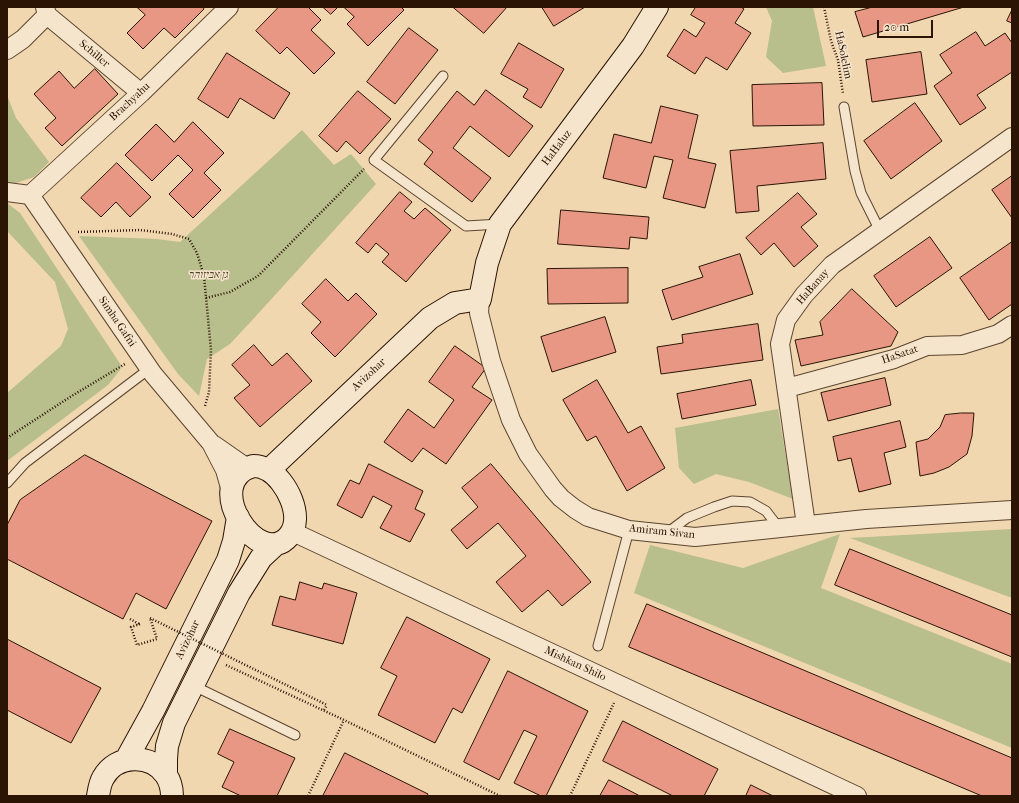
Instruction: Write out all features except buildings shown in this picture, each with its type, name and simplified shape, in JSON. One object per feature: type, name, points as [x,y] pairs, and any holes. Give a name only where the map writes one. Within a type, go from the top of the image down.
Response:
[{"type":"street","name":"Brachyahu","points":[[30,195],[141,93],[229,7]]},
{"type":"street","name":"HaHaluz","points":[[480,299],[487,262],[500,224],[633,46],[657,7]]},
{"type":"street","name":"Schiller","points":[[7,50],[24,38],[46,11],[141,93]]},
{"type":"street","name":"HaBanay","points":[[806,525],[780,344],[786,320],[804,295],[832,265],[1012,137]]},
{"type":"street","points":[[7,192],[30,195]]},
{"type":"street","name":"Simha Gafni","points":[[30,195],[144,362],[211,443],[225,470],[231,491]]},
{"type":"street","name":"Avizohar","points":[[269,470],[430,318],[454,303],[480,299]]},
{"type":"street","name":"Amiram Sivan","points":[[480,299],[479,313],[491,361],[511,420],[528,454],[553,488],[561,498],[574,509],[588,517],[629,530],[695,537],[866,519],[1012,510]]},
{"type":"street","name":"HaSatat","points":[[787,388],[894,359],[927,346],[962,345],[998,334],[1012,325]]},
{"type":"street","name":"Simha Gafni","points":[[211,443],[247,468]]},
{"type":"street","points":[[173,789],[166,759],[166,746],[174,723],[192,685],[252,572],[261,558],[284,538],[296,523],[292,500],[285,487],[269,470],[261,466],[253,466],[240,472],[234,478],[231,491],[234,506],[244,527],[249,534],[260,542],[268,544],[284,538]]},
{"type":"street","name":"Avizohar","points":[[126,760],[150,716],[228,560],[234,541],[238,517]]},
{"type":"street","name":"Mishkan Shilo","points":[[284,538],[622,686],[857,796]]},
{"type":"street","points":[[98,796],[99,788],[108,770],[126,760],[137,759],[149,761],[159,767],[173,789]]},
{"type":"lane","points":[[442,76],[374,160],[466,226],[500,224]]},
{"type":"lane","points":[[844,107],[855,171],[861,193],[880,231]]},
{"type":"lane","points":[[7,483],[25,463],[144,362]]},
{"type":"lane","points":[[666,534],[687,518],[732,501],[750,502],[766,511],[779,528]]},
{"type":"lane","points":[[598,646],[629,530]]},
{"type":"lane","points":[[192,685],[295,736]]},
{"type":"path","name":"HaSolelim","points":[[824,7],[831,41],[838,60],[844,107]]},
{"type":"path","points":[[206,298],[230,292],[258,276],[374,160]]},
{"type":"path","points":[[56,233],[140,230],[172,234],[189,239],[197,253],[204,276],[211,350],[209,392],[198,427]]},
{"type":"path","points":[[7,438],[70,397],[144,362]]},
{"type":"path","points":[[130,619],[140,624],[131,627],[137,645],[157,639],[150,618],[327,705],[324,710]]},
{"type":"path","points":[[208,656],[324,710],[500,796]]},
{"type":"path","points":[[570,796],[622,686]]},
{"type":"path","points":[[308,796],[344,720]]},
{"type":"green space","points":[[766,7],[813,7],[826,66],[783,73],[766,57],[772,21]]},
{"type":"green space","points":[[7,95],[16,118],[49,162],[34,177],[13,184],[7,183]]},
{"type":"green space","name":"גן אביזוהר","points":[[302,130],[334,165],[351,154],[376,184],[230,344],[207,359],[199,396],[178,374],[79,236],[157,239],[180,242]]},
{"type":"green space","points":[[7,203],[20,213],[121,365],[120,370],[108,385],[7,461],[7,393],[61,346],[68,329],[55,282],[7,231]]},
{"type":"green space","points":[[778,409],[793,499],[749,482],[716,474],[694,484],[679,468],[675,428]]},
{"type":"green space","points":[[1012,529],[1012,598],[850,538]]},
{"type":"green space","points":[[840,534],[821,588],[1012,664],[1012,748],[634,593],[650,545],[743,568]]}]
